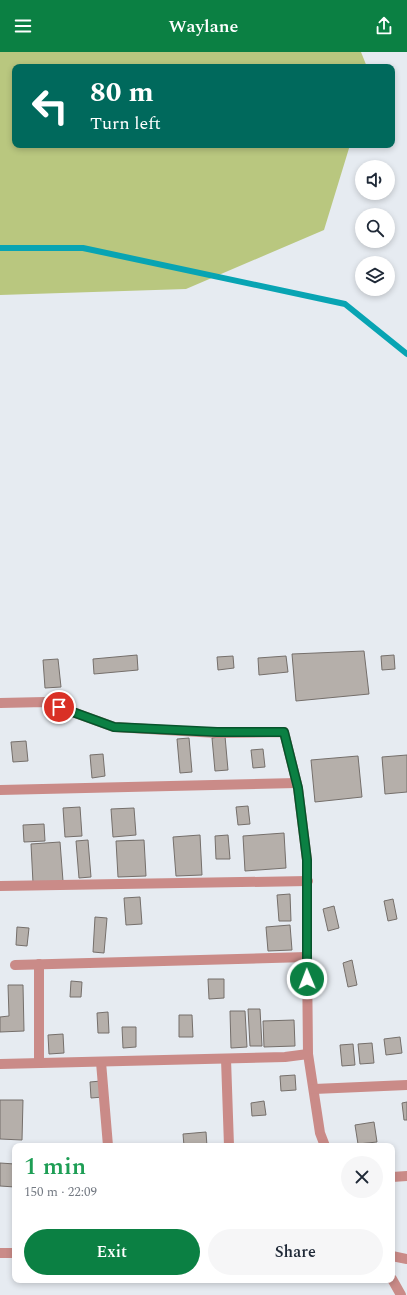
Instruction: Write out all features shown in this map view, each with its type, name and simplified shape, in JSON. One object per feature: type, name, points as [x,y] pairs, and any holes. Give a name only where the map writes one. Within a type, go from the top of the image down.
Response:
[{"type":"street","points":[[0,703],[45,702],[114,727],[217,732],[284,732],[296,783],[307,860],[308,881],[306,957],[308,1054],[320,1133],[324,1143]]},
{"type":"street","points":[[0,790],[296,783]]},
{"type":"street","points":[[0,886],[308,881]]},
{"type":"street","points":[[15,965],[306,957]]},
{"type":"street","points":[[39,964],[39,1063]]},
{"type":"street","points":[[0,1064],[226,1059],[285,1057],[308,1054]]},
{"type":"street","points":[[226,1059],[229,1143]]},
{"type":"street","points":[[101,1062],[108,1143]]},
{"type":"street","points":[[314,1089],[407,1085]]},
{"type":"street","points":[[395,1177],[407,1176]]},
{"type":"street","points":[[0,1253],[12,1253]]},
{"type":"street","points":[[395,1257],[407,1259]]},
{"type":"street","points":[[394,1283],[401,1295]]},
{"type":"green space","points":[[0,52],[361,52],[366,64],[12,64],[12,148],[349,148],[324,230],[186,289],[0,295]]},
{"type":"building","points":[[364,651],[369,694],[296,701],[292,654]]},
{"type":"building","points":[[137,655],[138,670],[94,674],[93,659]]},
{"type":"building","points":[[394,655],[395,669],[382,670],[381,656]]},
{"type":"building","points":[[233,656],[234,668],[218,670],[217,657]]},
{"type":"building","points":[[286,656],[288,672],[259,675],[258,658]]},
{"type":"building","points":[[58,659],[61,687],[45,688],[43,660]]},
{"type":"building","points":[[225,736],[228,770],[215,771],[212,738]]},
{"type":"building","points":[[189,738],[192,772],[180,773],[177,739]]},
{"type":"building","points":[[26,741],[28,761],[13,762],[11,742]]},
{"type":"building","points":[[263,749],[265,767],[253,768],[251,750]]},
{"type":"building","points":[[103,754],[105,776],[92,778],[90,755]]},
{"type":"building","points":[[407,755],[407,792],[385,794],[382,757]]},
{"type":"building","points":[[358,756],[362,797],[315,802],[311,760]]},
{"type":"building","points":[[248,806],[250,824],[238,825],[236,807]]},
{"type":"building","points":[[80,807],[82,836],[65,837],[63,808]]},
{"type":"building","points":[[134,808],[136,835],[113,837],[111,809]]},
{"type":"building","points":[[44,824],[45,841],[24,842],[23,825]]},
{"type":"building","points":[[284,833],[286,868],[245,871],[243,836]]},
{"type":"building","points":[[200,835],[202,875],[176,876],[173,837]]},
{"type":"building","points":[[228,835],[230,859],[216,859],[215,836]]},
{"type":"building","points":[[88,840],[91,877],[79,878],[76,841]]},
{"type":"building","points":[[144,840],[146,876],[118,877],[116,841]]},
{"type":"building","points":[[60,842],[63,881],[33,883],[31,844]]},
{"type":"building","points":[[290,894],[291,921],[279,921],[277,895]]},
{"type":"building","points":[[140,897],[142,924],[126,925],[124,898]]},
{"type":"building","points":[[393,899],[397,919],[388,921],[384,901]]},
{"type":"building","points":[[334,906],[339,928],[328,931],[323,909]]},
{"type":"building","points":[[95,917],[107,918],[104,953],[93,952]]},
{"type":"building","points":[[290,925],[292,950],[268,951],[266,927]]},
{"type":"building","points":[[17,927],[29,928],[27,946],[16,945]]},
{"type":"building","points":[[352,960],[357,985],[348,987],[343,963]]},
{"type":"building","points":[[208,979],[224,979],[224,998],[209,999]]},
{"type":"building","points":[[71,981],[82,982],[81,997],[70,997]]},
{"type":"building","points":[[8,985],[23,985],[24,1031],[0,1032],[0,1017],[9,1016]]},
{"type":"building","points":[[248,1009],[260,1009],[262,1046],[250,1046]]},
{"type":"building","points":[[230,1011],[245,1011],[247,1047],[231,1048]]},
{"type":"building","points":[[108,1012],[109,1033],[98,1033],[97,1013]]},
{"type":"building","points":[[179,1015],[192,1015],[193,1037],[179,1037]]},
{"type":"building","points":[[294,1020],[295,1046],[264,1047],[263,1021]]},
{"type":"building","points":[[122,1027],[136,1027],[136,1047],[123,1048]]},
{"type":"building","points":[[63,1034],[64,1053],[49,1054],[48,1035]]},
{"type":"building","points":[[400,1037],[402,1053],[386,1055],[384,1039]]},
{"type":"building","points":[[372,1043],[374,1063],[360,1064],[358,1044]]},
{"type":"building","points":[[353,1044],[355,1065],[342,1066],[340,1045]]},
{"type":"building","points":[[295,1075],[296,1090],[281,1091],[280,1076]]},
{"type":"building","points":[[101,1081],[103,1097],[91,1098],[90,1082]]},
{"type":"building","points":[[0,1100],[23,1100],[22,1140],[0,1139]]},
{"type":"building","points":[[264,1101],[266,1115],[252,1116],[251,1103]]},
{"type":"building","points":[[407,1102],[407,1120],[404,1120],[402,1103]]},
{"type":"building","points":[[374,1122],[377,1142],[358,1143],[355,1125]]},
{"type":"building","points":[[206,1132],[207,1143],[184,1143],[183,1134]]},
{"type":"building","points":[[0,1163],[12,1164],[12,1187],[0,1186]]},
{"type":"waterway","points":[[0,248],[83,248],[345,304],[407,354]]},
{"type":"route","points":[[59,707],[114,727],[217,732],[284,732],[298,788],[307,860],[307,979]]}]
